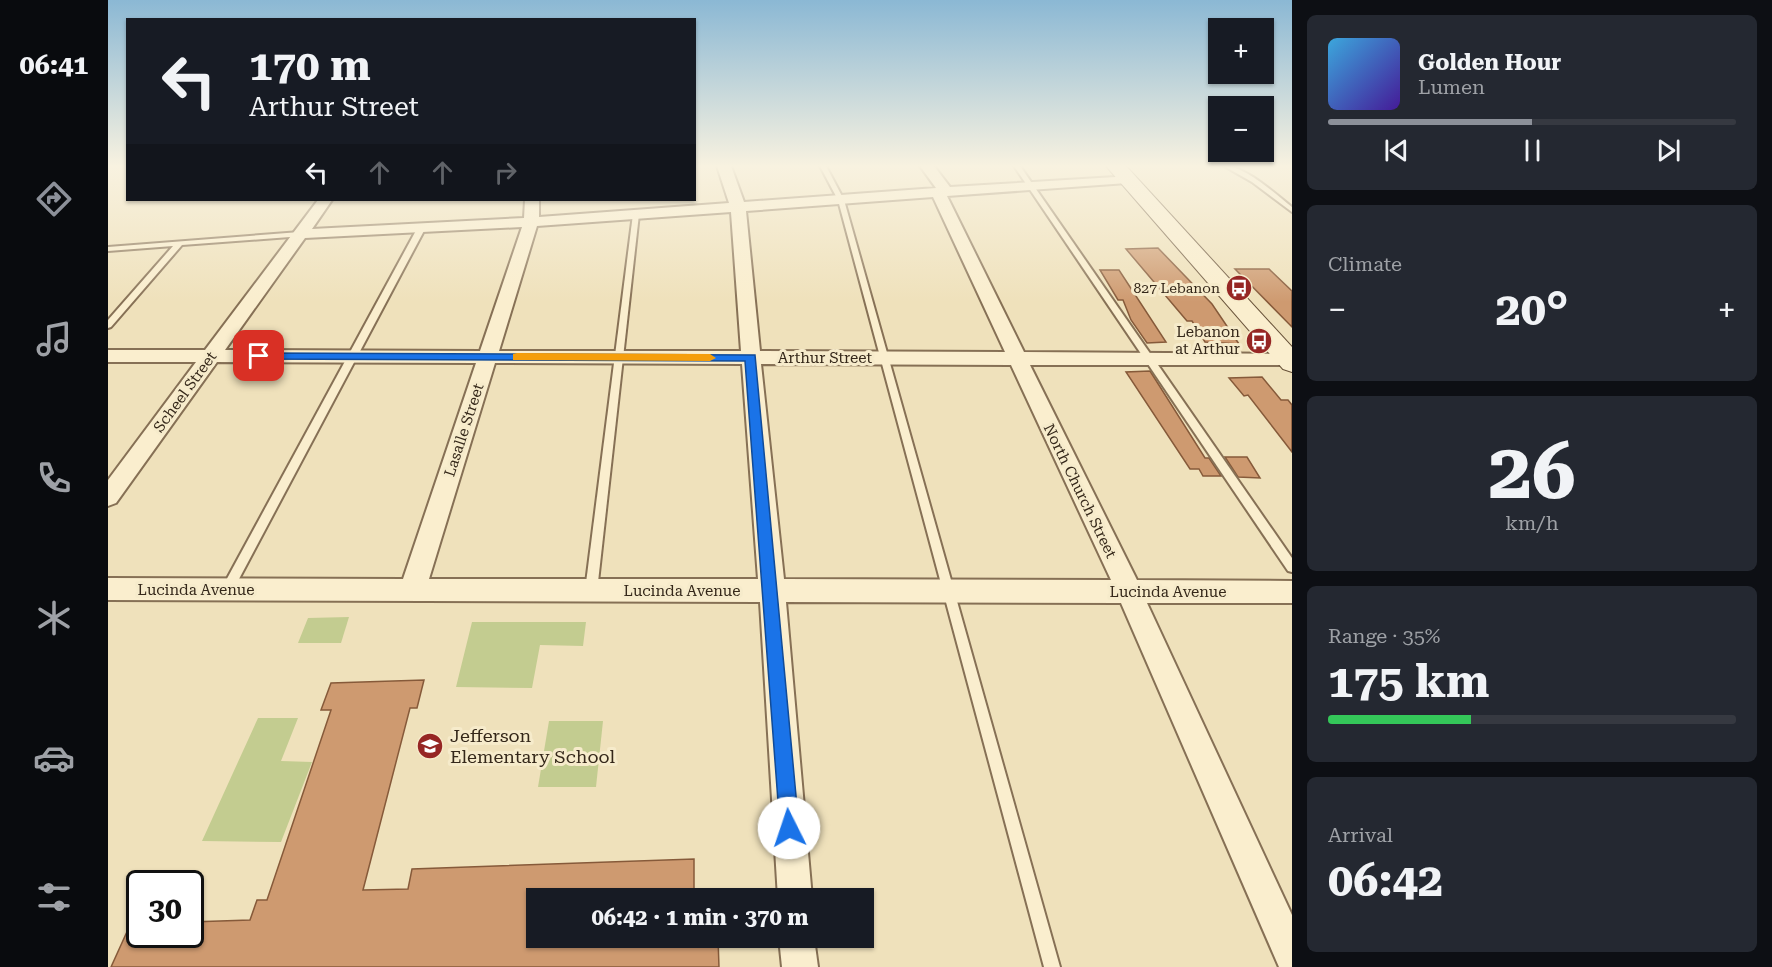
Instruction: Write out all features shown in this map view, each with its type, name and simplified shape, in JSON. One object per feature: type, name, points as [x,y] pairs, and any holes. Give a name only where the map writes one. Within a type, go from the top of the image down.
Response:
[{"type":"main road","points":[[1158,211],[1291,361]]},
{"type":"street","name":"Scheel Street","points":[[108,497],[317,211]]},
{"type":"street","name":"Lasalle Street","points":[[412,591],[531,222],[531,211]]},
{"type":"street","points":[[300,234],[531,222],[678,211]]},
{"type":"street","points":[[738,211],[772,591],[794,888]]},
{"type":"street","name":"North Church Street","points":[[951,211],[1016,358],[1129,591],[1292,954]]},
{"type":"street","name":"Arthur Street","points":[[108,356],[1016,358],[1291,361]]},
{"type":"street","name":"Lucinda Avenue","points":[[108,589],[1292,592]]},
{"type":"street","points":[[798,948],[800,967]]},
{"type":"lane","points":[[844,211],[1052,967]]},
{"type":"lane","points":[[1048,211],[1292,567]]},
{"type":"lane","points":[[591,591],[636,214]]},
{"type":"lane","points":[[227,590],[355,357],[422,227]]},
{"type":"lane","points":[[108,249],[300,234]]},
{"type":"lane","points":[[108,324],[180,243]]},
{"type":"green space","points":[[349,617],[341,643],[298,643],[308,618]]},
{"type":"green space","points":[[472,622],[586,622],[583,646],[540,645],[532,688],[456,687]]},
{"type":"green space","points":[[258,718],[298,718],[281,761],[312,762],[281,842],[202,841]]},
{"type":"green space","points":[[549,721],[603,721],[596,787],[538,787]]},
{"type":"building","points":[[1158,248],[1212,304],[1239,344],[1205,342],[1192,321],[1187,321],[1126,249]]},
{"type":"building","points":[[1235,269],[1269,269],[1292,291],[1292,327]]},
{"type":"building","points":[[1100,270],[1119,270],[1166,342],[1147,343],[1131,320],[1123,300],[1118,300]]},
{"type":"building","points":[[1150,371],[1205,458],[1209,458],[1221,476],[1203,476],[1199,469],[1190,469],[1126,372]]},
{"type":"building","points":[[1262,377],[1281,400],[1288,400],[1292,405],[1292,452],[1248,395],[1244,396],[1229,378]]},
{"type":"building","points":[[1225,457],[1247,457],[1260,478],[1238,477]]},
{"type":"building","name":"Jefferson Elementary School","points":[[424,680],[417,708],[410,708],[363,890],[408,889],[412,869],[694,859],[694,888],[526,888],[526,948],[718,948],[719,967],[111,967],[126,934],[126,948],[204,948],[204,922],[250,920],[257,900],[267,900],[331,710],[321,710],[331,683]]},
{"type":"slow traffic","points":[[517,357],[710,358]]},
{"type":"place","name":"827 Lebanon","points":[[1239,288]]},
{"type":"place","name":"Lebanon at Arthur","points":[[1259,341]]},
{"type":"place","name":"Jefferson Elementary School","points":[[430,746]]},
{"type":"route","points":[[259,356],[751,358],[772,591],[789,828]]}]
